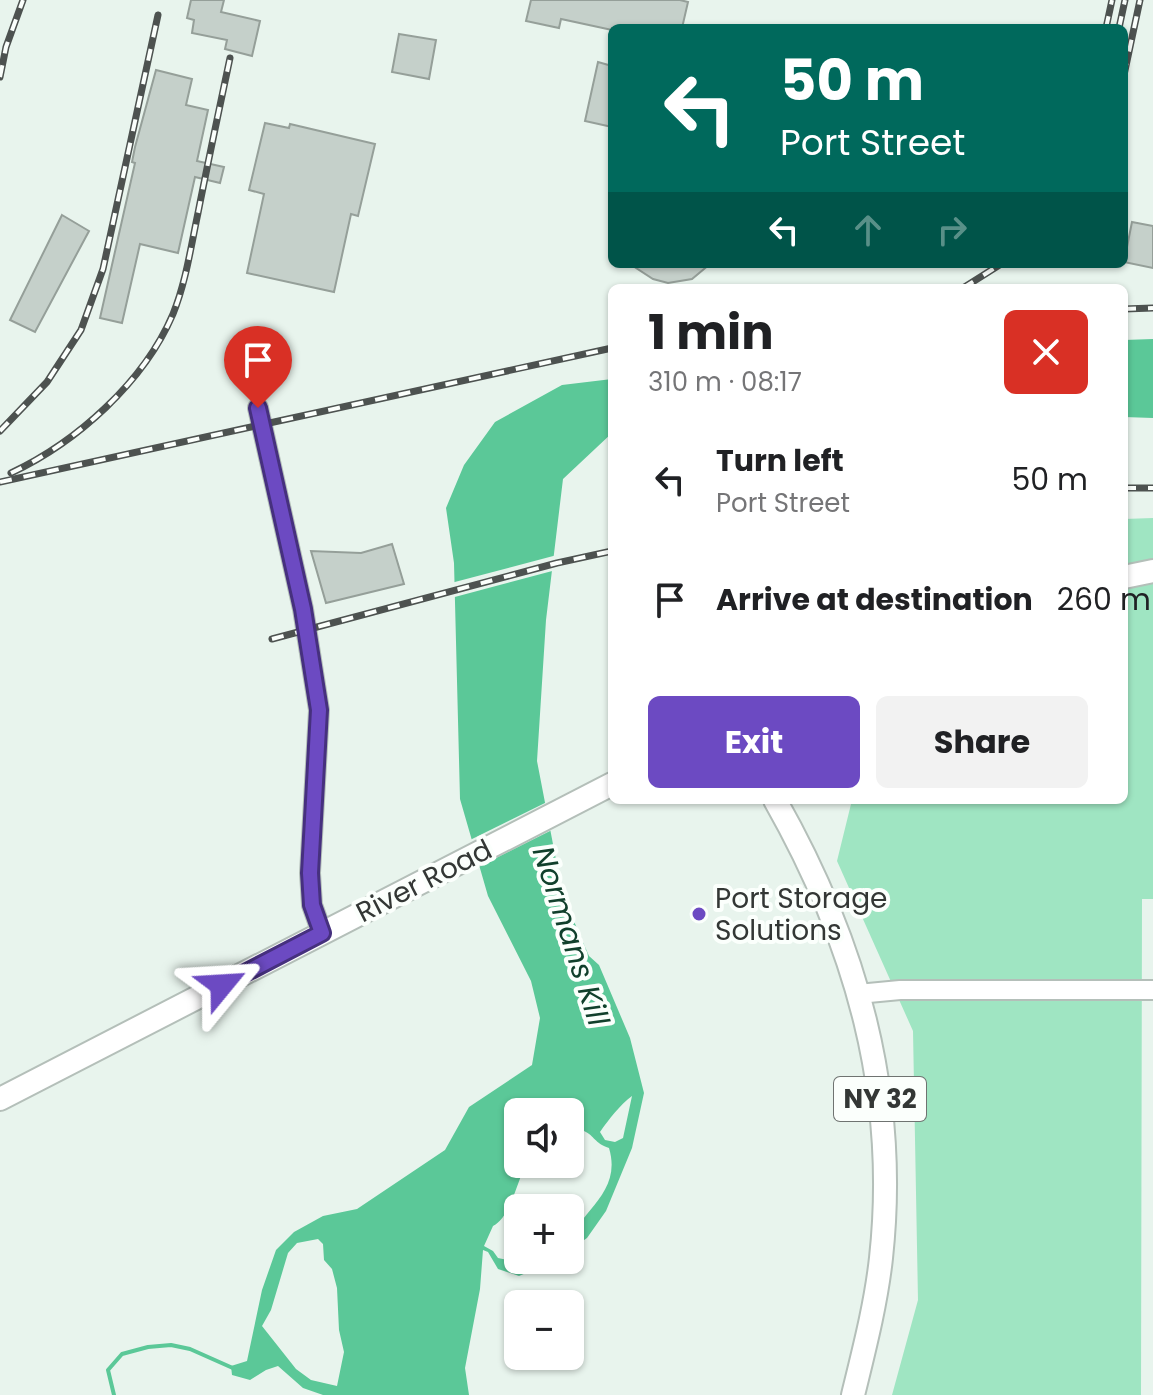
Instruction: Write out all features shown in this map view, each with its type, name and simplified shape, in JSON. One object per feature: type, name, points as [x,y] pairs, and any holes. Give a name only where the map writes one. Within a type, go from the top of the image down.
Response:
[{"type":"main road","points":[[1128,576],[1153,571]]},
{"type":"main road","name":"River Road","points":[[0,1099],[608,786]]},
{"type":"main road","name":"NY 32","points":[[777,804],[822,891],[858,994],[879,1088],[886,1174],[883,1233],[877,1290],[853,1395]]},
{"type":"street","points":[[258,408],[303,609],[319,710],[310,873],[312,905],[322,933]]},
{"type":"street","points":[[858,994],[900,990],[1153,990]]},
{"type":"shaded area","points":[[1153,518],[1153,899],[1142,899],[1141,1395],[892,1395],[918,1300],[913,1031],[837,861],[851,804],[1128,804],[1128,519]]},
{"type":"water","points":[[1153,339],[1153,418],[1128,417],[1128,340]]},
{"type":"water","name":"Normans Kill","points":[[608,379],[608,437],[563,479],[546,620],[537,761],[563,896],[589,956],[599,965],[630,1038],[644,1093],[632,1148],[606,1211],[584,1240],[584,1218],[603,1193],[612,1165],[609,1148],[584,1131],[584,1098],[504,1098],[504,1178],[521,1178],[514,1194],[504,1194],[504,1215],[493,1226],[484,1246],[504,1259],[504,1271],[498,1269],[488,1252],[483,1250],[480,1289],[465,1368],[469,1395],[323,1395],[303,1388],[278,1366],[250,1380],[232,1375],[231,1366],[247,1361],[262,1290],[276,1250],[294,1232],[323,1216],[357,1209],[445,1150],[469,1107],[532,1065],[540,1018],[531,981],[488,896],[460,799],[454,563],[446,508],[464,465],[495,422],[562,385]],"holes":[[[632,1096],[623,1138],[615,1142],[605,1140],[600,1132]],[[318,1239],[323,1244],[324,1260],[332,1269],[337,1288],[339,1330],[344,1352],[337,1386],[311,1380],[296,1369],[262,1326],[271,1310],[288,1253],[297,1243]]]},
{"type":"pier","points":[[557,555],[556,570],[451,598],[451,583]]},
{"type":"pier","points":[[549,801],[554,829],[476,868],[468,841]]},
{"type":"building","points":[[191,0],[224,0],[221,12],[260,21],[252,56],[225,49],[227,40],[192,33],[194,20],[187,18]]},
{"type":"building","points":[[531,0],[688,2],[683,24],[608,24],[608,29],[561,19],[559,28],[526,21]]},
{"type":"building","points":[[399,34],[436,40],[429,79],[392,72]]},
{"type":"building","points":[[598,62],[608,65],[608,126],[585,121]]},
{"type":"building","points":[[156,70],[192,79],[186,105],[208,110],[197,161],[224,167],[220,183],[195,177],[178,253],[140,244],[122,323],[100,318],[135,163],[132,162],[135,147]]},
{"type":"building","points":[[265,123],[289,128],[290,124],[375,144],[358,216],[351,214],[334,292],[247,273],[264,194],[249,190]]},
{"type":"building","points":[[62,215],[89,231],[35,332],[10,320]]},
{"type":"building","points":[[1132,222],[1153,226],[1153,268],[1128,263]]},
{"type":"building","points":[[636,268],[705,268],[692,279],[668,283],[653,279]]},
{"type":"building","points":[[392,544],[404,584],[326,603],[311,551],[361,553]]},
{"type":"waterway","points":[[114,1395],[108,1370],[122,1354],[148,1347],[171,1345],[190,1349],[235,1369]]},
{"type":"railway","points":[[0,77],[6,47],[23,0]]},
{"type":"railway","points":[[1107,24],[1112,0]]},
{"type":"railway","points":[[1120,24],[1125,0]]},
{"type":"railway","points":[[1128,56],[1140,0]]},
{"type":"railway","points":[[0,431],[47,382],[81,330],[103,269],[158,15]]},
{"type":"railway","points":[[11,473],[60,445],[84,427],[126,386],[160,339],[178,302],[185,277],[230,58]]},
{"type":"railway","points":[[969,284],[995,268]]},
{"type":"railway","points":[[1128,309],[1153,308]]},
{"type":"railway","points":[[0,482],[608,349]]},
{"type":"railway","points":[[1128,488],[1153,488]]},
{"type":"railway","points":[[272,639],[608,552]]},
{"type":"place","name":"Port Storage Solutions","points":[[699,914]]},
{"type":"route","points":[[222,985],[322,933],[312,905],[310,883],[319,710],[303,609],[258,408]]}]
